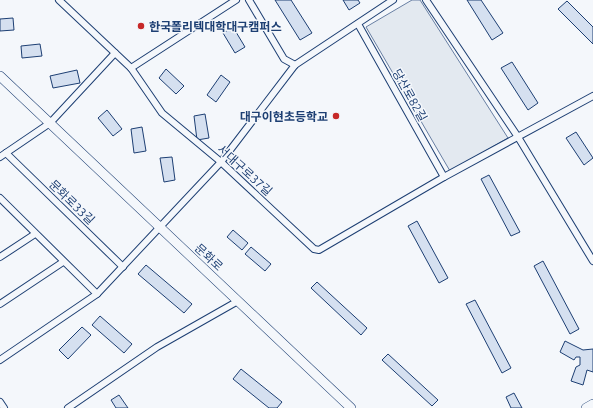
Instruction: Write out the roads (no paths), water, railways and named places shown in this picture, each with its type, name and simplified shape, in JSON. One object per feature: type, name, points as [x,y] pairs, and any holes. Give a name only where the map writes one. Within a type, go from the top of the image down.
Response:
[{"type":"main road","name":"문화로","points":[[0,76],[351,408]]},
{"type":"main road","points":[[586,408],[593,404]]},
{"type":"street","name":"서대구로37길","points":[[59,0],[131,68],[162,113],[222,162],[314,249],[319,250],[444,177]]},
{"type":"street","points":[[131,68],[236,0]]},
{"type":"street","points":[[250,0],[284,59],[296,65]]},
{"type":"street","points":[[0,360],[97,294],[222,162],[296,65],[393,0]]},
{"type":"street","points":[[426,0],[518,137],[593,261]]},
{"type":"street","name":"당산로82길","points":[[358,24],[444,177]]},
{"type":"street","points":[[0,157],[50,123],[115,53]]},
{"type":"street","points":[[444,177],[593,96]]},
{"type":"street","name":"문화로33길","points":[[6,153],[123,267]]},
{"type":"street","points":[[0,198],[97,294]]},
{"type":"street","points":[[0,208],[6,204]]},
{"type":"street","points":[[0,257],[35,234]]},
{"type":"street","points":[[0,304],[63,262]]},
{"type":"street","points":[[68,408],[157,347],[238,301]]},
{"type":"street","points":[[0,402],[4,408]]},
{"type":"place","name":"한국폴리텍대학대구캠퍼스","points":[[141,26]]},
{"type":"place","name":"대구이현초등학교","points":[[336,116]]}]
